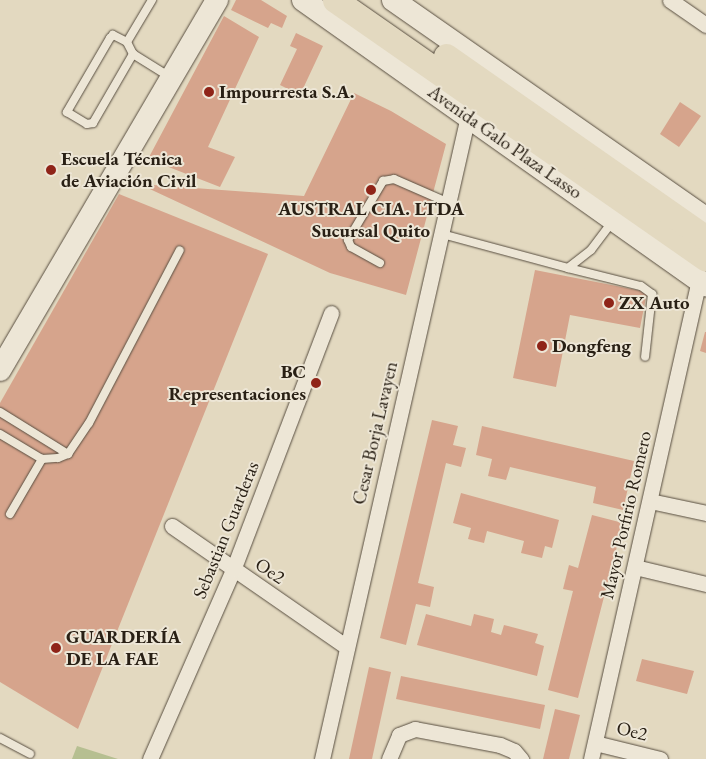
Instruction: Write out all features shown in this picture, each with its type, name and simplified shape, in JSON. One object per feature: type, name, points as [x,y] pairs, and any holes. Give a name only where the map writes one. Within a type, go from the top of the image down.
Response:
[{"type":"main road","points":[[0,370],[217,0]]},
{"type":"main road","name":"Avenida Galo Plaza Lasso","points":[[303,0],[614,220],[704,275]]},
{"type":"main road","name":"Avenida Galo Plaza Lasso","points":[[335,0],[704,275]]},
{"type":"main road","name":"Avenida Galo Plaza Lasso","points":[[365,0],[706,238]]},
{"type":"main road","points":[[394,0],[706,218]]},
{"type":"street","points":[[670,0],[706,25]]},
{"type":"street","name":"Cesar Borja Lavayen","points":[[322,759],[468,116]]},
{"type":"street","name":"Mayor Porfirio Romero","points":[[591,759],[704,275]]},
{"type":"street","name":"Sebastian Guarderas","points":[[150,759],[233,570],[331,313]]},
{"type":"street","points":[[650,501],[706,513]]},
{"type":"street","name":"Oe2","points":[[172,526],[347,647]]},
{"type":"street","points":[[635,567],[706,584]]},
{"type":"street","points":[[389,759],[399,735],[415,728],[500,745],[514,752],[521,759]]},
{"type":"street","name":"Oe2","points":[[595,743],[660,759]]},
{"type":"lane","points":[[127,42],[152,0]]},
{"type":"lane","points":[[133,54],[93,123],[87,124],[67,112],[113,35],[127,42],[133,54],[171,78]]},
{"type":"lane","points":[[380,263],[351,247],[348,240],[383,180],[394,179],[448,203]]},
{"type":"lane","points":[[568,268],[591,250],[614,220]]},
{"type":"lane","points":[[442,234],[641,286],[652,294],[645,357]]},
{"type":"lane","points":[[0,434],[42,458],[58,458],[68,454],[89,424],[180,250]]},
{"type":"lane","points":[[0,412],[68,454]]},
{"type":"lane","points":[[10,514],[42,458]]},
{"type":"lane","points":[[0,738],[30,754]]},
{"type":"green space","points":[[77,746],[118,759],[72,759]]},
{"type":"building","points":[[236,0],[261,0],[287,16],[282,28],[271,23],[268,28],[231,10]]},
{"type":"building","name":"Impourresta S.A.","points":[[224,16],[259,37],[208,147],[235,157],[220,187],[148,159]]},
{"type":"building","points":[[296,33],[323,46],[300,95],[280,85],[297,49],[290,46]]},
{"type":"building","name":"AUSTRAL CIA. LTDA Sucursal Quito","points":[[354,93],[391,111],[446,144],[406,295],[330,273],[139,184],[304,196]]},
{"type":"building","points":[[680,102],[701,116],[679,147],[660,134]]},
{"type":"building","points":[[119,194],[268,254],[78,729],[0,682],[0,403]]},
{"type":"building","name":"Dongfeng","points":[[535,270],[647,292],[640,328],[570,315],[556,387],[513,378]]},
{"type":"building","points":[[706,332],[706,353],[700,351]]},
{"type":"building","points":[[432,420],[458,426],[453,445],[466,448],[461,467],[446,463],[418,583],[434,587],[430,607],[416,604],[406,645],[380,638]]},
{"type":"building","points":[[482,426],[634,461],[623,510],[593,503],[596,487],[510,467],[506,480],[488,476],[492,459],[476,455]]},
{"type":"building","points":[[461,493],[559,520],[552,548],[545,546],[542,558],[521,553],[524,541],[487,531],[484,543],[468,539],[471,528],[453,523]]},
{"type":"building","points":[[592,515],[623,523],[578,698],[548,690],[573,591],[563,589],[569,565],[578,568]]},
{"type":"building","points":[[426,614],[471,626],[474,614],[494,619],[491,632],[501,635],[504,625],[538,634],[535,643],[544,646],[537,676],[417,645]]},
{"type":"building","points":[[642,659],[694,671],[687,694],[636,681]]},
{"type":"building","points":[[369,667],[391,672],[372,759],[349,759]]},
{"type":"building","points":[[401,676],[545,705],[540,729],[396,699]]},
{"type":"building","points":[[555,709],[580,715],[569,759],[543,759]]},
{"type":"place","name":"Impourresta S.A.","points":[[209,92]]},
{"type":"place","name":"Escuela Técnica de Aviación Civil","points":[[51,170]]},
{"type":"place","name":"AUSTRAL CIA. LTDA Sucursal Quito","points":[[371,190]]},
{"type":"place","name":"ZX Auto","points":[[609,303]]},
{"type":"place","name":"Dongfeng","points":[[542,346]]},
{"type":"place","name":"BC Representaciones","points":[[316,383]]},
{"type":"place","name":"GUARDERÍA DE LA FAE","points":[[56,648]]}]
